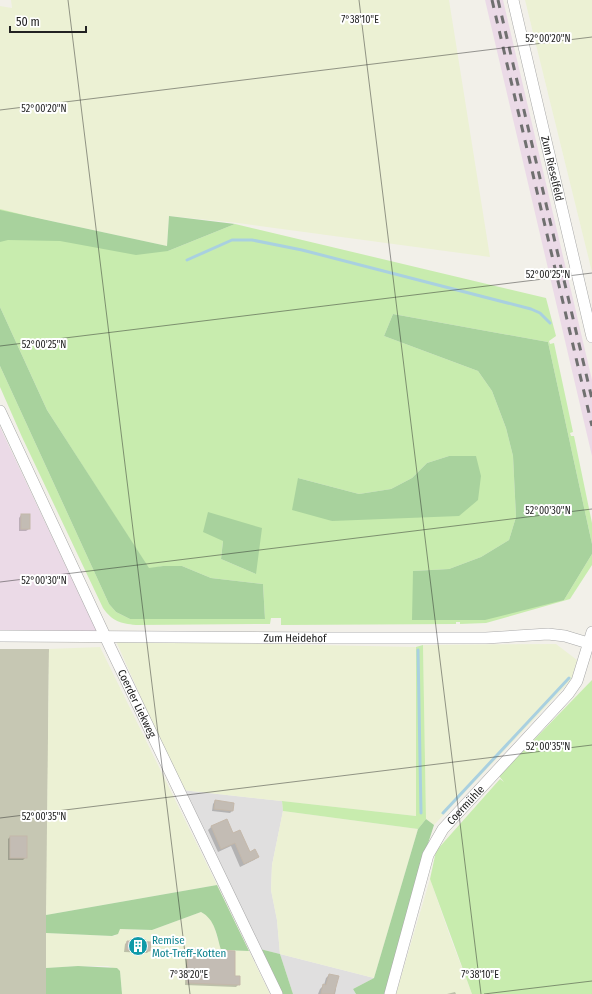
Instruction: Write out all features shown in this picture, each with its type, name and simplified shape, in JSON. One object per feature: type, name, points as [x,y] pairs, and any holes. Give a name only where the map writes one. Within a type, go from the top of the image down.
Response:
[{"type":"street","name":"Zum Rieselfeld","points":[[513,0],[592,337]]},
{"type":"street","name":"Coerder Liekweg","points":[[0,411],[106,638],[276,994]]},
{"type":"street","name":"Zum Heidehof","points":[[0,636],[106,638],[486,638],[548,634],[590,638]]},
{"type":"street","name":"Coermühle","points":[[390,994],[428,855],[443,830],[568,694],[577,681],[590,638]]},
{"type":"shaded area","points":[[11,0],[449,0],[490,257],[238,223],[169,216],[167,246],[0,210],[0,6],[12,8]]},
{"type":"shaded area","points":[[485,0],[503,0],[592,380],[592,456]]},
{"type":"shaded area","points":[[525,0],[592,0],[592,272]]},
{"type":"shaded area","points":[[0,427],[97,632],[0,632]]},
{"type":"shaded area","points":[[116,641],[416,647],[416,816],[182,790]]},
{"type":"shaded area","points":[[556,644],[577,660],[572,679],[434,825],[426,819],[423,645]]},
{"type":"shaded area","points":[[100,647],[217,885],[46,915],[49,649]]},
{"type":"shaded area","points":[[0,649],[49,649],[46,994],[0,994]]},
{"type":"shaded area","points":[[182,790],[282,801],[283,811],[272,865],[271,890],[277,920],[280,954],[260,949]]},
{"type":"shaded area","points":[[283,811],[418,829],[374,978],[280,954],[277,920],[271,890],[272,865]]},
{"type":"shaded area","points":[[430,879],[451,939],[472,994],[396,994]]},
{"type":"shaded area","points":[[201,912],[208,915],[214,926],[221,950],[249,951],[270,994],[122,994],[120,971],[108,966],[46,968],[46,933],[115,936],[119,929],[152,930]]},
{"type":"shaded area","points":[[280,954],[374,978],[353,989],[356,994],[293,994]]},
{"type":"green space","points":[[0,209],[168,251],[235,224],[546,298],[556,336],[549,341],[550,344],[554,343],[573,432],[570,433],[571,436],[574,436],[592,523],[592,544],[548,342],[393,314],[384,336],[478,371],[492,391],[506,428],[513,456],[516,517],[509,540],[481,557],[449,569],[413,571],[564,600],[592,554],[592,565],[570,599],[486,623],[460,624],[460,622],[456,622],[456,624],[281,625],[281,618],[271,618],[270,624],[136,625],[117,621],[103,608],[22,437],[0,387],[0,366],[109,604],[116,612],[130,619],[265,619],[263,584],[211,578],[182,566],[163,566],[149,569],[47,410],[0,307]],"holes":[[[449,456],[476,456],[332,521],[298,478],[359,494],[391,489],[412,478],[427,463]],[[223,541],[256,574],[221,559]]]},
{"type":"green space","points":[[0,210],[167,246],[169,216],[235,224],[168,251],[136,255],[60,241],[8,240],[0,242]]},
{"type":"green space","points":[[0,307],[47,410],[149,568],[182,566],[211,578],[263,584],[265,619],[130,619],[116,612],[109,604],[0,366]]},
{"type":"green space","points":[[393,314],[548,342],[592,544],[592,554],[564,600],[485,620],[412,620],[413,571],[449,569],[481,557],[509,540],[516,517],[513,456],[506,428],[492,391],[478,371],[384,336]]},
{"type":"green space","points":[[449,456],[476,456],[481,476],[478,500],[459,516],[332,521],[292,510],[298,478],[359,494],[391,489],[412,478],[427,463]]},
{"type":"green space","points":[[208,512],[262,528],[256,574],[221,559],[223,541],[203,532]]},
{"type":"green space","points":[[423,645],[426,819],[418,829],[283,811],[282,801],[416,816],[416,647]]},
{"type":"green space","points":[[592,680],[592,994],[472,994],[430,879],[436,851],[500,779],[504,782],[499,776]]},
{"type":"green space","points":[[426,819],[434,825],[385,994],[356,994],[353,989],[374,978],[418,829]]},
{"type":"green space","points":[[217,885],[249,951],[221,950],[217,934],[212,923],[206,915],[201,912],[152,930],[120,929],[118,934],[112,936],[46,933],[46,915]]},
{"type":"green space","points":[[260,949],[280,954],[293,994],[280,994]]},
{"type":"green space","points":[[78,966],[117,968],[120,971],[122,994],[46,994],[46,968]]},
{"type":"building","points":[[21,514],[30,514],[30,529],[21,529]]},
{"type":"building","points":[[215,800],[234,803],[233,811],[214,809]]},
{"type":"building","points":[[227,819],[233,833],[240,830],[250,852],[255,849],[259,857],[244,864],[235,843],[221,849],[211,826]]},
{"type":"building","points":[[10,836],[27,836],[27,858],[10,858]]},
{"type":"building","name":"Remise Mot-Treff-Kotten","points":[[127,941],[151,942],[150,951],[126,950]]},
{"type":"building","points":[[188,949],[235,951],[235,976],[240,976],[240,985],[187,983]]},
{"type":"building","points":[[329,974],[339,976],[334,994],[321,994],[323,984],[326,985]]},
{"type":"waterway","points":[[187,260],[232,240],[252,240],[302,250],[531,309],[540,313],[550,323]]},
{"type":"waterway","points":[[418,650],[421,813]]},
{"type":"waterway","points":[[443,813],[569,678]]},
{"type":"railway","points":[[492,0],[592,426]]},
{"type":"railway","points":[[498,0],[592,399]]},
{"type":"place","name":"Remise Mot-Treff-Kotten","points":[[138,946]]}]
